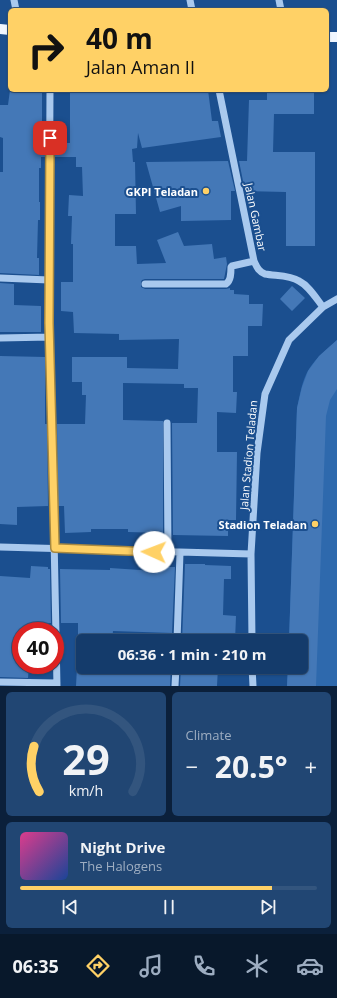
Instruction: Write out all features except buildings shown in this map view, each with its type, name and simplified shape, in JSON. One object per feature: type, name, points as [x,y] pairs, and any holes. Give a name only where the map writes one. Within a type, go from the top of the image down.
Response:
[{"type":"street","points":[[0,682],[57,685],[49,280],[50,92]]},
{"type":"street","name":"Jalan Gambar","points":[[219,92],[254,261],[258,270],[261,273],[293,278],[300,281],[323,307]]},
{"type":"street","points":[[145,284],[226,284],[230,280],[232,266],[254,261]]},
{"type":"street","points":[[0,278],[49,280]]},
{"type":"street","name":"Jalan Stadion Teladan","points":[[252,634],[251,554],[257,453],[265,394],[289,340],[323,307],[337,300]]},
{"type":"street","points":[[0,338],[50,337]]},
{"type":"street","points":[[167,423],[168,552]]},
{"type":"street","points":[[0,546],[180,553],[251,554]]},
{"type":"street","points":[[177,634],[180,553]]},
{"type":"street","points":[[175,686],[176,674]]},
{"type":"street","points":[[252,674],[253,686]]},
{"type":"shaded area","name":"Stadion Teladan","points":[[337,340],[337,686],[287,686],[288,674],[308,674],[308,634],[289,634],[297,408],[307,373],[318,357]]},
{"type":"place","name":"GKPI Teladan","points":[[206,191]]},
{"type":"place","name":"Stadion Teladan","points":[[315,524]]},
{"type":"route","points":[[50,138],[49,323],[55,548],[154,552]]}]
